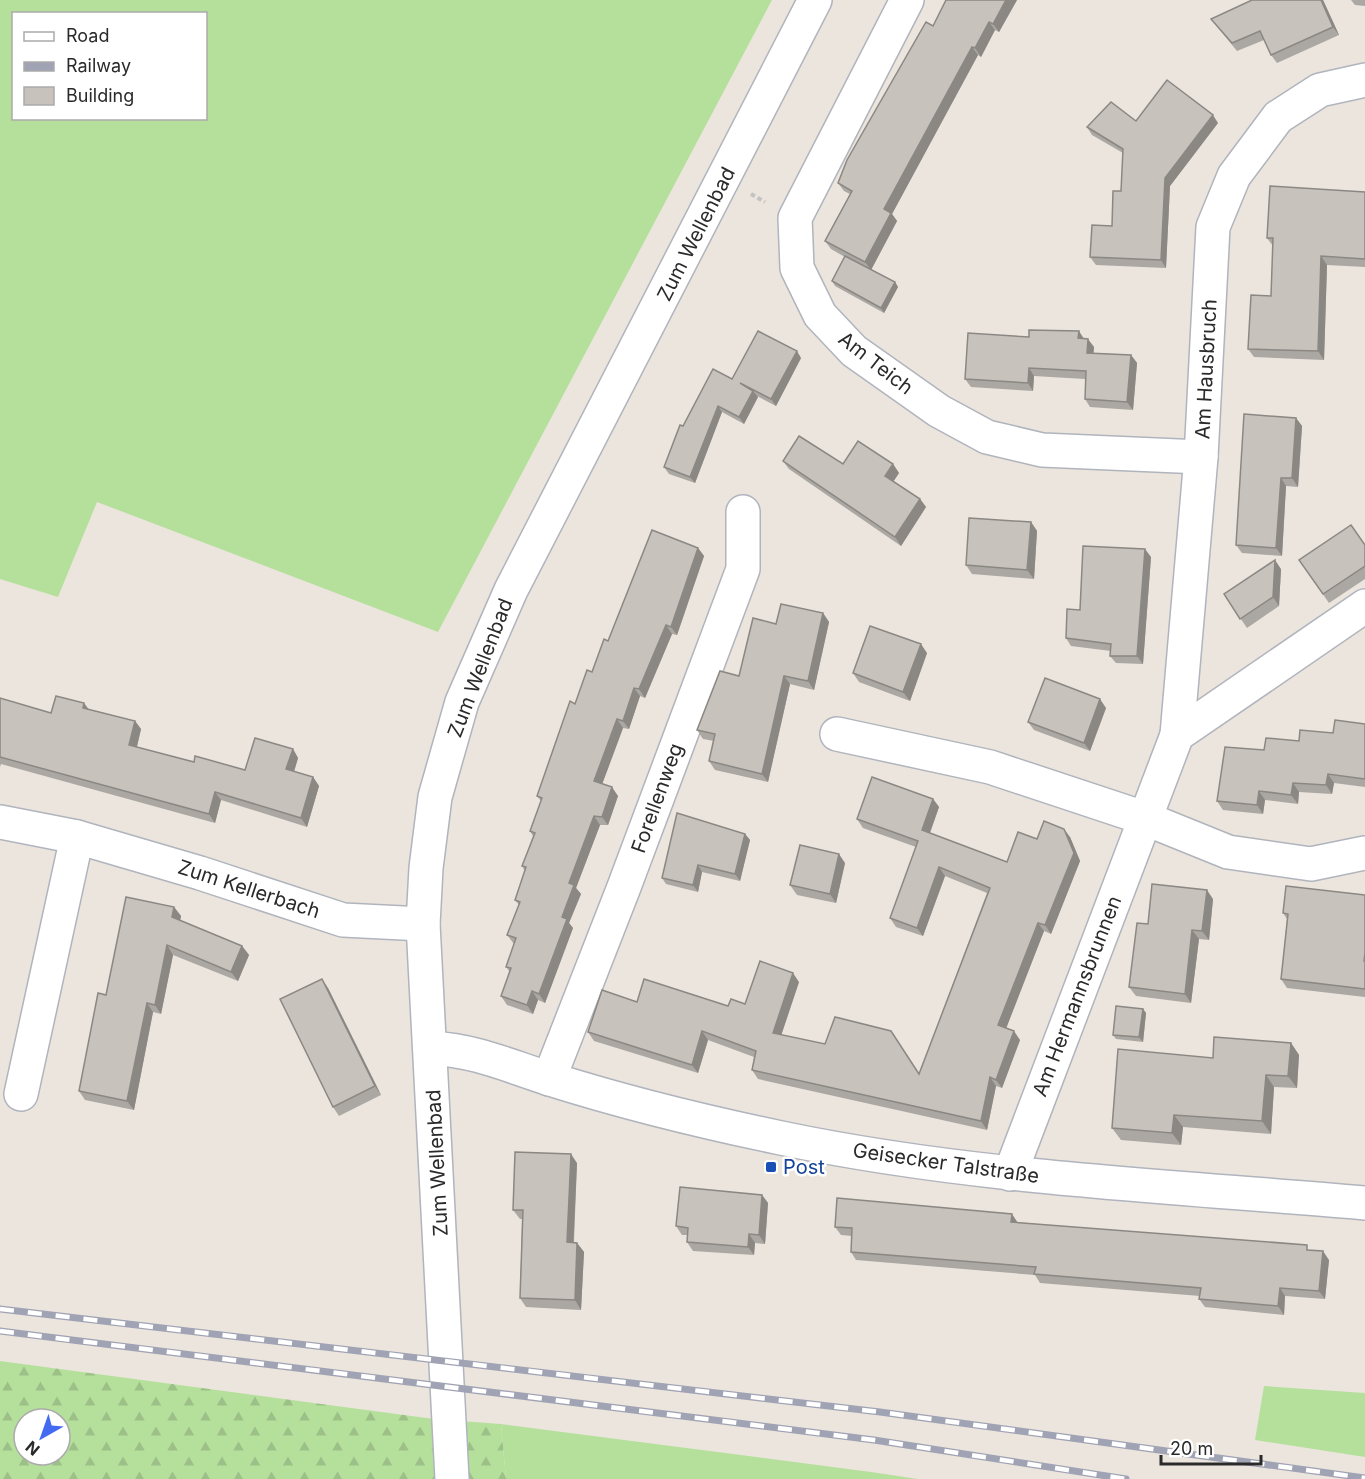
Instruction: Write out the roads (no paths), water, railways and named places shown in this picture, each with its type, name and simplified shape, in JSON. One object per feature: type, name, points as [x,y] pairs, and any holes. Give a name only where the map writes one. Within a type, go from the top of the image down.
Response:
[{"type":"street","name":"Zum Wellenbad","points":[[452,1479],[423,924],[426,868],[435,797],[462,702],[511,590],[815,0]]},
{"type":"street","name":"Am Teich","points":[[907,0],[795,218],[797,268],[819,315],[854,351],[939,411],[987,437],[1042,450],[1201,457]]},
{"type":"street","name":"Am Hausbruch","points":[[1177,735],[1201,457],[1213,227],[1234,176],[1278,117],[1320,90],[1365,80]]},
{"type":"street","name":"Forellenweg","points":[[549,1079],[624,887],[743,569],[743,512]]},
{"type":"street","points":[[1177,735],[1365,606]]},
{"type":"street","points":[[837,734],[990,767],[1144,818],[1228,852],[1311,864],[1365,853]]},
{"type":"street","name":"Am Hermannsbrunnen","points":[[1010,1174],[1177,735]]},
{"type":"street","name":"Zum Kellerbach","points":[[0,822],[76,837],[200,873],[343,920],[423,924]]},
{"type":"street","points":[[21,1094],[76,837]]},
{"type":"street","name":"Geisecker Talstraße","points":[[430,1048],[463,1050],[549,1079],[663,1111],[783,1138],[1010,1174],[1365,1203]]},
{"type":"railway","points":[[0,1309],[880,1412],[1365,1478]]},
{"type":"railway","points":[[0,1331],[874,1440],[1126,1479]]},
{"type":"place","name":"Post","points":[[771,1167]]}]
